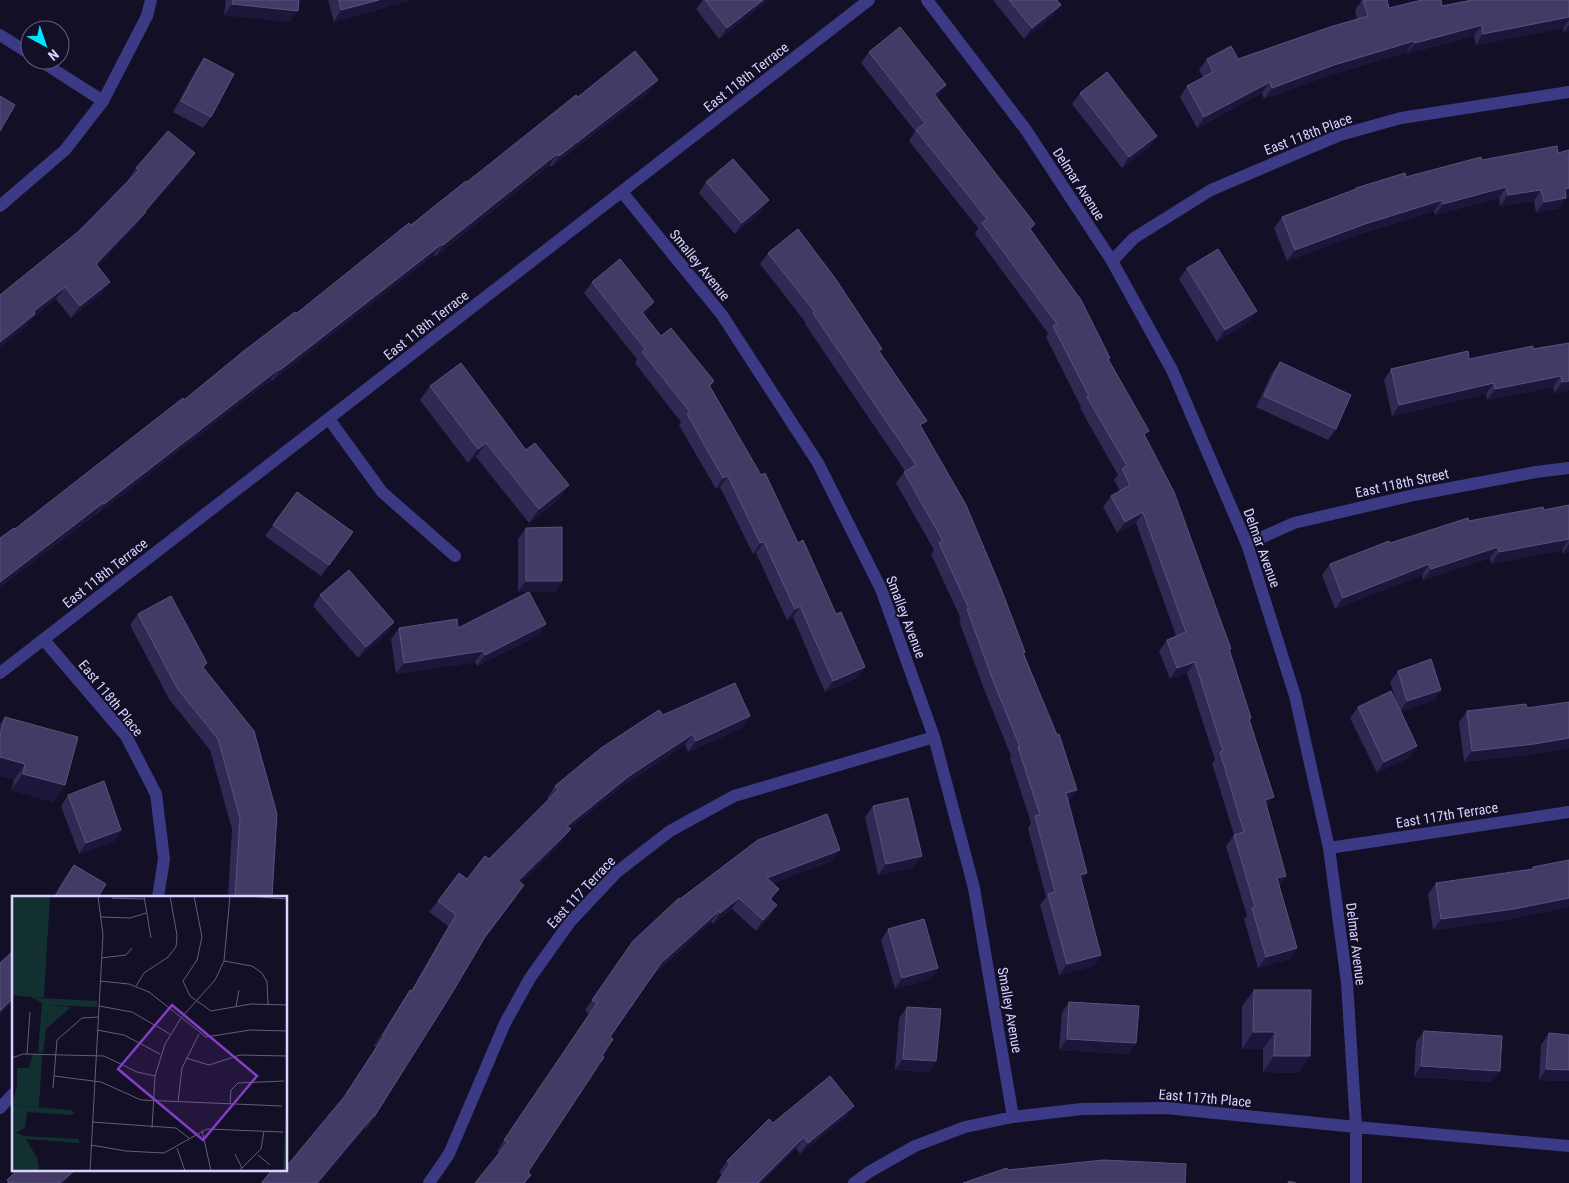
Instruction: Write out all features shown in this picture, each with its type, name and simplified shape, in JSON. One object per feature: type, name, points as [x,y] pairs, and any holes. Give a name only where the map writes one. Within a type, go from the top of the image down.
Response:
[{"type":"street","points":[[0,206],[66,150],[103,101],[147,16],[151,0]]},
{"type":"street","name":"East 118th Terrace","points":[[0,673],[869,0]]},
{"type":"street","name":"Delmar Avenue","points":[[927,0],[1026,130],[1112,261],[1172,370],[1247,544],[1295,696],[1329,848],[1347,983],[1356,1127],[1356,1183]]},
{"type":"street","points":[[0,35],[20,48]]},
{"type":"street","points":[[55,70],[103,101]]},
{"type":"street","name":"East 118th Place","points":[[1112,261],[1134,238],[1210,190],[1340,135],[1401,118],[1569,92]]},
{"type":"street","name":"Smalley Avenue","points":[[622,192],[722,315],[818,463],[881,589],[934,737],[974,888],[1013,1117]]},
{"type":"street","points":[[329,419],[382,492],[455,556]]},
{"type":"street","name":"East 118th Street","points":[[1247,544],[1294,524],[1414,494],[1536,472],[1569,468]]},
{"type":"street","name":"East 118th Place","points":[[44,640],[126,736],[156,794],[164,859],[158,896]]},
{"type":"street","name":"East 117 Terrace","points":[[429,1183],[449,1154],[505,1023],[530,978],[570,922],[617,872],[670,831],[734,796],[934,737]]},
{"type":"street","name":"East 117th Terrace","points":[[1329,848],[1569,812]]},
{"type":"street","points":[[0,1108],[12,1096]]},
{"type":"street","name":"East 117th Place","points":[[854,1183],[869,1172],[915,1146],[965,1126],[1013,1117],[1082,1110],[1166,1108],[1569,1146]]},
{"type":"building","points":[[233,0],[299,0],[298,11],[232,4]]},
{"type":"building","points":[[339,0],[379,0],[341,10]]},
{"type":"building","points":[[705,0],[763,0],[727,28]]},
{"type":"building","points":[[1009,0],[1057,0],[1061,5],[1032,28]]},
{"type":"building","points":[[1363,0],[1387,0],[1389,8],[1422,0],[1441,0],[1442,6],[1472,0],[1569,0],[1569,17],[1483,34],[1482,25],[1415,43],[1414,41],[1334,65],[1272,88],[1270,82],[1204,117],[1187,86],[1213,72],[1207,59],[1231,46],[1238,59],[1368,16]]},
{"type":"building","points":[[900,27],[946,85],[934,94],[1035,224],[1030,229],[1081,300],[1110,358],[1108,359],[1149,431],[1144,434],[1174,492],[1231,649],[1229,649],[1251,718],[1249,719],[1274,797],[1265,800],[1286,876],[1277,878],[1297,948],[1266,957],[1252,908],[1255,907],[1234,835],[1244,832],[1220,752],[1223,751],[1195,662],[1177,668],[1167,640],[1186,632],[1143,512],[1125,522],[1111,496],[1130,485],[1122,469],[1127,466],[1087,397],[1089,396],[1053,326],[1057,324],[982,223],[987,219],[916,130],[925,123],[869,52]]},
{"type":"building","points":[[635,51],[658,80],[559,156],[557,154],[443,245],[0,582],[0,538],[15,529],[183,398],[184,400],[245,350],[295,312],[297,313],[409,223],[411,225]]},
{"type":"building","points":[[204,58],[234,74],[211,117],[181,101]]},
{"type":"building","points":[[1107,72],[1157,136],[1129,157],[1080,93]]},
{"type":"building","points":[[0,96],[15,105],[0,131]]},
{"type":"building","points":[[168,131],[195,153],[146,212],[96,264],[110,282],[80,306],[65,287],[34,311],[35,314],[0,342],[0,295],[79,231],[139,170],[136,168]]},
{"type":"building","points":[[1557,146],[1558,153],[1569,150],[1569,188],[1565,189],[1566,198],[1544,202],[1541,190],[1508,195],[1506,187],[1443,204],[1442,200],[1365,224],[1295,250],[1282,217],[1356,188],[1405,173],[1406,177],[1481,157],[1482,160]]},
{"type":"building","points":[[733,159],[769,200],[742,223],[706,182]]},
{"type":"building","points":[[798,229],[835,278],[882,349],[879,351],[927,421],[920,425],[966,505],[1000,586],[1025,652],[1023,653],[1057,735],[1059,734],[1077,790],[1066,793],[1087,873],[1080,875],[1101,955],[1067,964],[1048,894],[1055,892],[1035,816],[1040,815],[1018,747],[1020,747],[992,678],[967,609],[969,609],[939,543],[943,541],[904,472],[916,465],[813,313],[815,312],[768,253]]},
{"type":"building","points":[[1218,249],[1257,311],[1225,330],[1187,268]]},
{"type":"building","points":[[620,259],[654,302],[642,312],[661,336],[671,328],[714,381],[709,385],[761,475],[765,473],[798,543],[803,540],[836,614],[841,612],[865,667],[833,681],[800,606],[795,609],[764,542],[760,543],[728,476],[723,478],[687,414],[690,412],[642,352],[645,349],[592,282]]},
{"type":"building","points":[[1569,343],[1569,381],[1562,382],[1561,376],[1495,389],[1494,383],[1399,405],[1391,369],[1468,351],[1469,359],[1533,346],[1533,349]]},
{"type":"building","points":[[1280,362],[1351,395],[1336,429],[1264,396]]},
{"type":"building","points":[[461,363],[526,450],[535,443],[569,485],[539,509],[486,443],[478,449],[430,386]]},
{"type":"building","points":[[297,492],[353,532],[329,565],[273,525]]},
{"type":"building","points":[[1569,505],[1569,539],[1499,552],[1498,547],[1431,569],[1429,564],[1343,598],[1330,564],[1389,541],[1390,543],[1468,518],[1469,521],[1543,507],[1544,510]]},
{"type":"building","points":[[562,527],[562,581],[526,581],[526,528]]},
{"type":"building","points":[[349,570],[394,622],[366,647],[320,595]]},
{"type":"building","points":[[529,592],[546,624],[485,655],[483,651],[404,663],[399,628],[457,619],[458,628]]},
{"type":"building","points":[[171,596],[207,663],[202,666],[254,731],[277,814],[272,896],[235,896],[240,818],[218,739],[177,688],[138,614]]},
{"type":"building","points":[[1431,659],[1441,690],[1407,701],[1398,671]]},
{"type":"building","points":[[735,683],[750,716],[696,741],[693,734],[629,776],[567,826],[571,829],[518,881],[524,885],[485,937],[374,1117],[317,1183],[263,1183],[272,1170],[278,1170],[281,1173],[283,1170],[288,1170],[288,1165],[344,1097],[384,1036],[456,915],[438,901],[459,873],[467,879],[485,856],[489,859],[558,790],[555,786],[601,748],[659,710],[663,715]]},
{"type":"building","points":[[1391,691],[1417,746],[1384,762],[1358,707]]},
{"type":"building","points":[[1569,702],[1569,738],[1472,751],[1467,711],[1526,704],[1527,708]]},
{"type":"building","points":[[5,717],[78,737],[65,785],[23,774],[25,764],[0,757],[0,735]]},
{"type":"building","points":[[104,781],[121,830],[86,843],[68,795]]},
{"type":"building","points":[[908,798],[922,856],[886,864],[873,806]]},
{"type":"building","points":[[827,814],[840,850],[767,878],[779,889],[770,899],[777,905],[763,920],[739,898],[720,913],[719,911],[661,963],[610,1037],[613,1039],[602,1056],[604,1057],[528,1172],[531,1175],[524,1183],[475,1183],[508,1142],[504,1140],[597,1003],[592,1000],[633,941],[679,898],[758,840]]},
{"type":"building","points":[[1569,860],[1569,898],[1514,909],[1441,919],[1436,883],[1533,869],[1533,867]]},
{"type":"building","points":[[74,865],[106,884],[99,896],[56,896]]},
{"type":"building","points":[[924,919],[938,968],[902,978],[888,929]]},
{"type":"building","points":[[12,952],[12,999],[0,1011],[0,963]]},
{"type":"building","points":[[1254,990],[1311,990],[1310,1056],[1274,1056],[1275,1032],[1253,1032]]},
{"type":"building","points":[[1069,1002],[1139,1006],[1136,1043],[1067,1039]]},
{"type":"building","points":[[907,1007],[941,1009],[936,1061],[903,1059]]},
{"type":"building","points":[[1424,1031],[1502,1036],[1500,1071],[1421,1066]]},
{"type":"building","points":[[1549,1033],[1569,1035],[1569,1070],[1546,1069]]},
{"type":"building","points":[[830,1076],[854,1106],[808,1143],[804,1137],[758,1183],[717,1183],[730,1164],[727,1161],[769,1119],[773,1123]]},
{"type":"building","points":[[1103,1160],[1186,1164],[1185,1183],[963,1183],[1007,1168],[1008,1170]]},
{"type":"building","points":[[17,1170],[75,1170],[60,1183],[7,1183],[9,1182],[7,1180]]}]
